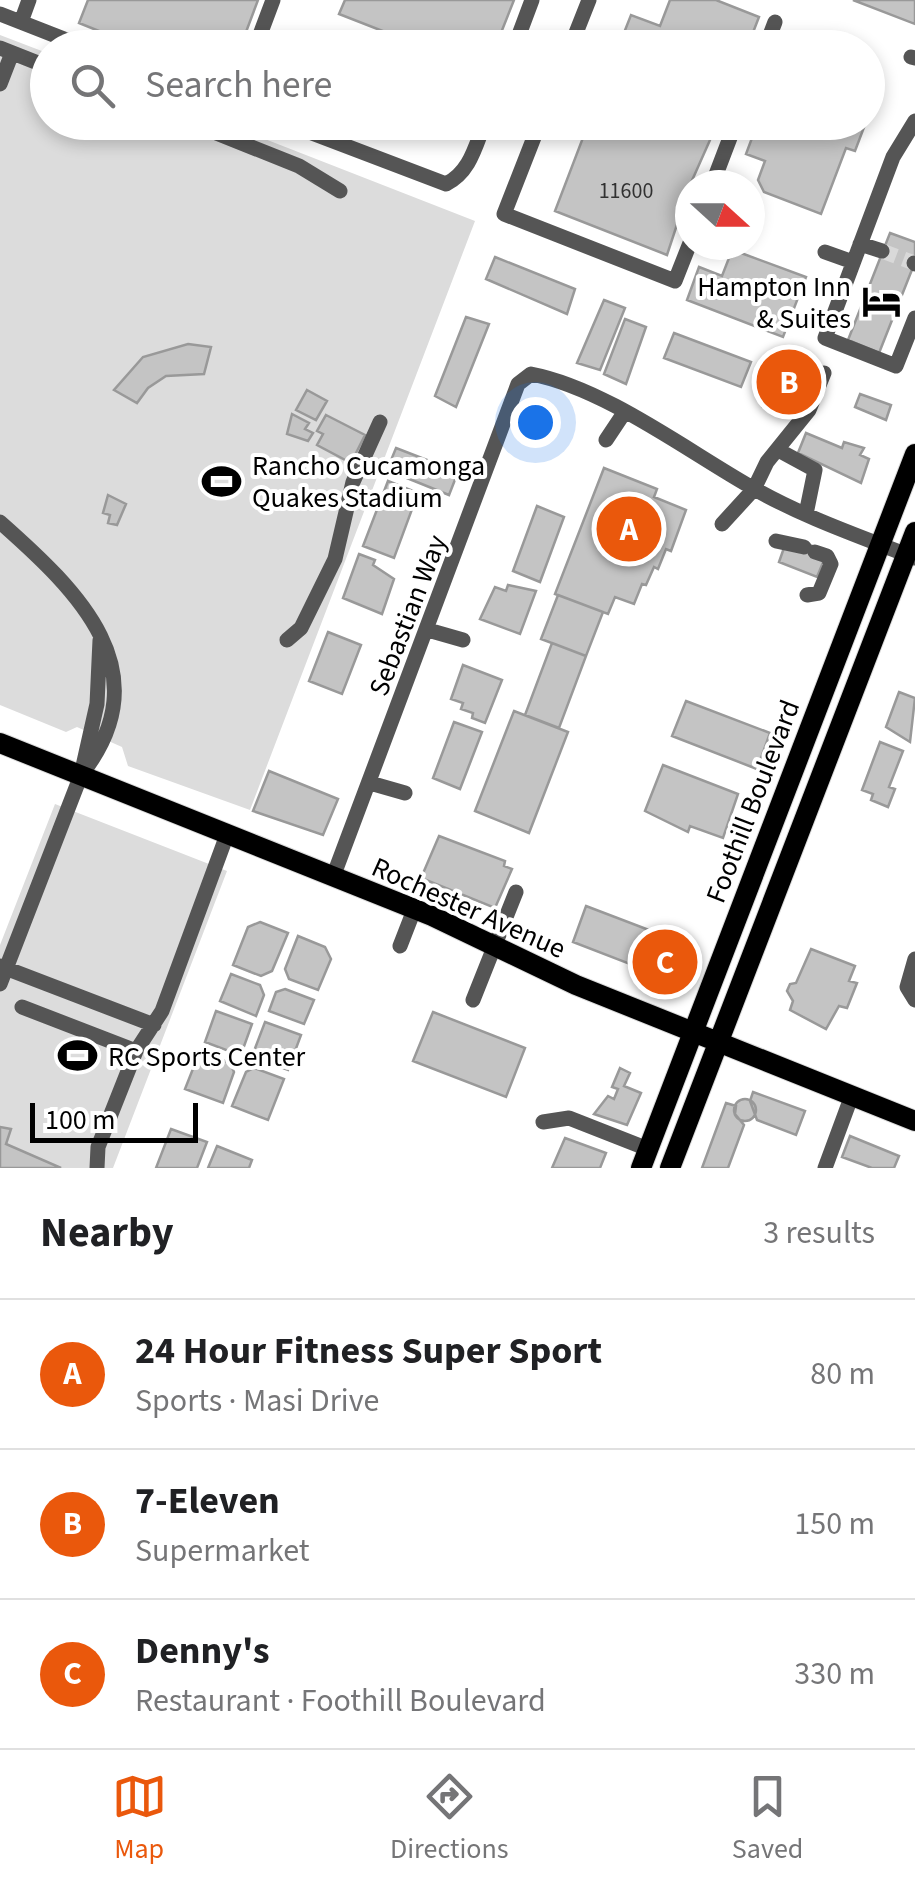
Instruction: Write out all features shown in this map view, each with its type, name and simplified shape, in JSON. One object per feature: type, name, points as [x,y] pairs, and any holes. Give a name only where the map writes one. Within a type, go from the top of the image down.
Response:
[{"type":"main road","name":"Foothill Boulevard","points":[[645,1159],[915,454]]},
{"type":"main road","name":"Foothill Boulevard","points":[[670,1168],[911,556],[915,532]]},
{"type":"main road","name":"Rochester Avenue","points":[[0,743],[228,832],[414,910],[576,985],[915,1120]]},
{"type":"street","points":[[21,22],[29,0]]},
{"type":"street","points":[[262,30],[273,0]]},
{"type":"street","points":[[521,30],[532,0]]},
{"type":"street","points":[[577,30],[589,0]]},
{"type":"street","points":[[0,14],[41,30]]},
{"type":"street","points":[[772,30],[775,22]]},
{"type":"street","points":[[0,84],[6,51],[30,60]]},
{"type":"street","points":[[915,121],[893,157],[824,338],[896,366],[915,318]]},
{"type":"street","points":[[233,140],[300,166],[340,191]]},
{"type":"street","points":[[330,140],[446,184],[460,177],[478,140]]},
{"type":"street","points":[[533,140],[504,214],[675,281],[683,260]]},
{"type":"street","points":[[718,170],[729,140]]},
{"type":"street","points":[[860,244],[882,251]]},
{"type":"street","points":[[825,252],[853,262]]},
{"type":"street","points":[[722,524],[754,489],[767,462],[780,451],[808,410],[824,373]]},
{"type":"street","name":"Sebastian Way","points":[[333,878],[518,384],[531,374],[554,378],[624,413]]},
{"type":"street","points":[[606,440],[624,413],[754,489],[911,556]]},
{"type":"street","points":[[287,640],[302,628],[335,559],[353,482],[380,422]]},
{"type":"street","points":[[780,451],[815,470],[806,514]]},
{"type":"street","points":[[0,522],[59,574],[86,609],[114,660],[113,716],[101,750],[81,775],[2,973],[154,1024]]},
{"type":"street","points":[[776,541],[827,556],[831,564],[819,594],[807,594]]},
{"type":"street","points":[[428,630],[463,640]]},
{"type":"street","points":[[370,783],[405,793]]},
{"type":"street","points":[[96,1168],[98,1147],[136,1050],[154,1024],[228,832]]},
{"type":"street","points":[[472,1000],[516,892]]},
{"type":"street","points":[[400,946],[414,910]]},
{"type":"street","points":[[915,960],[908,987],[915,1000]]},
{"type":"street","points":[[22,1007],[136,1050]]},
{"type":"street","points":[[825,1168],[852,1096]]},
{"type":"street","points":[[543,1122],[569,1118],[645,1159]]},
{"type":"shaded area","points":[[0,35],[30,46],[30,140],[268,140],[475,221],[250,810],[128,766],[122,747],[77,727],[66,732],[0,705]]},
{"type":"shaded area","name":"RC Sports Center","points":[[55,804],[227,871],[113,1168],[0,1168],[0,945]]},
{"type":"building","points":[[88,0],[258,0],[247,30],[96,30],[79,23]]},
{"type":"building","points":[[345,0],[514,0],[502,30],[380,30],[339,14]]},
{"type":"building","points":[[670,0],[716,0],[759,17],[754,30],[625,30],[631,15],[660,26]]},
{"type":"building","points":[[853,0],[915,0],[915,24]]},
{"type":"building","points":[[582,140],[710,140],[697,170],[675,170],[675,231],[667,255],[555,211]]},
{"type":"building","points":[[751,140],[859,140],[855,151],[846,148],[821,214],[765,192],[765,170],[762,170],[765,161],[746,154]]},
{"type":"building","name":"Hampton Inn & Suites","points":[[890,233],[915,242],[915,262],[879,353],[848,340]]},
{"type":"building","points":[[495,257],[575,289],[567,314],[486,279]]},
{"type":"building","points":[[728,260],[760,260],[806,277],[783,337],[687,300],[699,267],[722,276]]},
{"type":"building","points":[[604,300],[625,308],[600,370],[577,363]]},
{"type":"building","points":[[466,317],[489,324],[456,407],[435,396]]},
{"type":"building","points":[[625,319],[646,327],[626,384],[604,374]]},
{"type":"building","points":[[674,333],[751,362],[741,387],[664,358]]},
{"type":"building","points":[[188,344],[211,347],[204,374],[166,376],[148,388],[137,403],[114,390],[143,357]]},
{"type":"building","points":[[789,348],[808,356],[786,414],[763,407]]},
{"type":"building","points":[[307,390],[327,401],[316,420],[296,410]]},
{"type":"building","points":[[860,394],[891,405],[886,420],[855,407]]},
{"type":"building","points":[[292,414],[309,423],[305,429],[313,433],[308,441],[287,434]]},
{"type":"building","points":[[326,415],[365,435],[351,463],[317,445],[323,434],[317,431]]},
{"type":"building","points":[[806,433],[842,448],[844,442],[864,448],[860,455],[869,459],[861,483],[798,453]]},
{"type":"building","points":[[396,448],[458,472],[449,495],[387,470]]},
{"type":"building","points":[[604,468],[657,489],[654,497],[686,510],[671,551],[666,549],[658,569],[654,567],[646,585],[642,584],[634,604],[615,597],[608,614],[555,594]]},
{"type":"building","points":[[388,481],[418,493],[394,558],[363,546]]},
{"type":"building","points":[[108,495],[126,504],[117,525],[108,523],[110,515],[103,513]]},
{"type":"building","points":[[537,506],[564,517],[540,582],[513,571]]},
{"type":"building","points":[[805,543],[817,548],[824,560],[817,577],[779,562],[785,545]]},
{"type":"building","points":[[359,554],[375,560],[373,565],[394,579],[382,614],[343,598]]},
{"type":"building","points":[[508,585],[536,591],[520,634],[480,619],[495,587],[506,591]]},
{"type":"building","points":[[558,595],[603,612],[586,656],[541,639]]},
{"type":"building","points":[[328,632],[361,645],[342,694],[309,681]]},
{"type":"building","points":[[552,643],[586,656],[559,728],[525,715]]},
{"type":"building","points":[[463,665],[502,680],[485,723],[461,709],[463,703],[451,699]]},
{"type":"building","points":[[899,692],[915,698],[910,742],[886,727]]},
{"type":"building","points":[[686,701],[770,733],[757,769],[672,736]]},
{"type":"building","points":[[514,711],[568,732],[529,833],[475,811]]},
{"type":"building","points":[[454,722],[482,732],[460,789],[433,778]]},
{"type":"building","points":[[880,742],[903,751],[889,787],[895,789],[888,807],[871,800],[873,794],[862,790]]},
{"type":"building","points":[[663,765],[738,794],[723,838],[690,826],[688,832],[645,811]]},
{"type":"building","points":[[269,771],[338,799],[323,835],[253,811]]},
{"type":"building","points":[[439,836],[505,861],[504,866],[512,869],[495,908],[421,878]]},
{"type":"building","points":[[586,906],[649,930],[635,966],[573,942]]},
{"type":"building","points":[[260,922],[288,933],[272,971],[261,976],[233,965],[248,927]]},
{"type":"building","points":[[658,933],[689,945],[673,985],[643,972]]},
{"type":"building","points":[[298,936],[325,947],[331,959],[318,990],[289,979],[285,969]]},
{"type":"building","points":[[811,949],[855,966],[849,981],[857,983],[847,1008],[839,1006],[826,1029],[790,1010],[793,1001],[787,991],[790,984],[796,983]]},
{"type":"building","points":[[231,974],[260,985],[264,995],[256,1016],[220,1001]]},
{"type":"building","points":[[285,989],[314,1000],[304,1024],[269,1011],[276,992]]},
{"type":"building","points":[[216,1011],[252,1024],[243,1049],[234,1053],[205,1042]]},
{"type":"building","points":[[433,1012],[525,1048],[506,1097],[413,1061]]},
{"type":"building","points":[[265,1022],[301,1035],[288,1070],[258,1059],[254,1051]]},
{"type":"building","points":[[200,1051],[230,1063],[234,1072],[223,1103],[185,1089]]},
{"type":"building","points":[[254,1068],[284,1079],[268,1120],[232,1106],[246,1072]]},
{"type":"building","points":[[620,1068],[630,1073],[624,1086],[641,1093],[627,1125],[594,1114],[608,1096],[614,1099],[618,1089],[612,1087]]},
{"type":"building","points":[[753,1092],[805,1111],[796,1135],[757,1120],[750,1101]]},
{"type":"building","points":[[745,1099],[756,1110],[745,1121],[734,1110]]},
{"type":"building","points":[[726,1103],[736,1106],[735,1114],[744,1125],[728,1168],[702,1168]]},
{"type":"building","points":[[0,1127],[11,1129],[6,1144],[61,1168],[0,1168]]},
{"type":"building","points":[[171,1129],[207,1142],[197,1168],[156,1168]]},
{"type":"building","points":[[850,1136],[899,1156],[894,1168],[872,1168],[842,1157]]},
{"type":"building","points":[[565,1138],[606,1153],[600,1168],[552,1168]]},
{"type":"building","points":[[217,1146],[252,1160],[249,1168],[208,1168]]},
{"type":"tunnel","points":[[882,251],[914,263]]},
{"type":"place","name":"Hampton Inn & Suites","points":[[881,302]]},
{"type":"place","name":"7-Eleven","points":[[789,382]]},
{"type":"place","name":"Rancho Cucamonga Quakes Stadium","points":[[222,481]]},
{"type":"place","name":"24 Hour Fitness Super Sport","points":[[629,529]]},
{"type":"place","name":"Denny's","points":[[665,962]]},
{"type":"place","name":"RC Sports Center","points":[[78,1056]]}]
